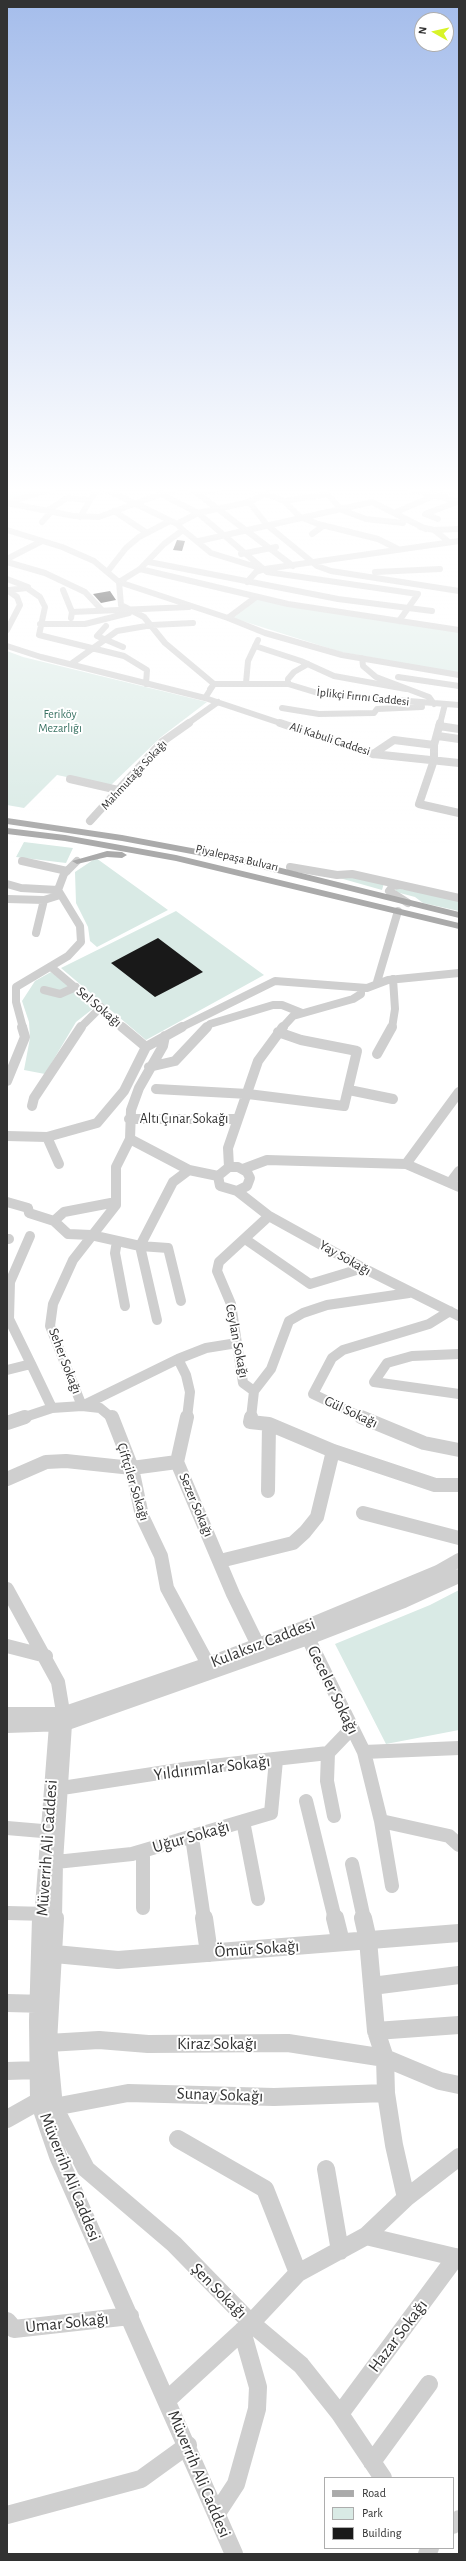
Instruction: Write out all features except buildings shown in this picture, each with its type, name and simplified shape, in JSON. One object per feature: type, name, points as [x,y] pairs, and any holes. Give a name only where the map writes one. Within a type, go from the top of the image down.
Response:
[{"type":"main road","points":[[7,812],[40,819],[207,846],[290,867],[348,888]]},
{"type":"main road","points":[[7,816],[40,819]]},
{"type":"main road","name":"Piyalepaşa Bulvarı","points":[[7,821],[107,835],[229,858],[459,916]]},
{"type":"main road","name":"Piyalepaşa Bulvarı","points":[[7,831],[65,838],[159,855],[256,876],[459,926]]},
{"type":"main road","points":[[65,838],[82,849],[77,861]]},
{"type":"main road","points":[[77,861],[87,857],[107,854],[159,855]]},
{"type":"street","points":[[7,630],[19,607]]},
{"type":"street","points":[[45,607],[38,635],[124,656],[141,664],[147,670],[146,684]]},
{"type":"street","points":[[69,624],[72,612],[70,607]]},
{"type":"street","points":[[98,607],[101,610]]},
{"type":"street","points":[[125,607],[135,610],[152,625],[165,643],[214,684],[205,698]]},
{"type":"street","points":[[72,612],[195,607],[265,633],[362,658],[459,675]]},
{"type":"street","points":[[228,618],[243,607]]},
{"type":"street","points":[[311,607],[459,630]]},
{"type":"street","points":[[337,611],[341,607]]},
{"type":"street","points":[[396,607],[432,611]]},
{"type":"street","points":[[399,621],[408,608]]},
{"type":"street","points":[[40,624],[69,624],[100,621],[135,610]]},
{"type":"street","points":[[7,614],[12,622]]},
{"type":"street","points":[[100,621],[106,626],[118,631]]},
{"type":"street","points":[[71,664],[118,631],[152,625],[193,624]]},
{"type":"street","points":[[106,626],[98,636],[122,647]]},
{"type":"street","points":[[246,683],[248,661],[255,646],[265,633]]},
{"type":"street","name":"Ali Kabuli Caddesi","points":[[7,646],[146,684],[205,698],[373,754],[459,763]]},
{"type":"street","points":[[255,646],[308,664],[334,676],[406,689]]},
{"type":"street","points":[[282,708],[319,714],[374,713],[377,709],[418,708],[432,704],[429,697],[376,677],[364,666],[362,658]]},
{"type":"street","points":[[288,684],[288,679],[294,672],[308,664]]},
{"type":"street","points":[[414,679],[424,668]]},
{"type":"street","points":[[398,677],[459,686]]},
{"type":"street","name":"İplikçi Fırını Caddesi","points":[[214,684],[288,684],[321,694],[459,705]]},
{"type":"street","name":"Mahmutağa Sokağı","points":[[90,821],[162,742],[218,702]]},
{"type":"street","points":[[445,704],[438,726],[438,736],[434,745],[434,760],[419,804],[459,813]]},
{"type":"street","points":[[438,726],[459,729]]},
{"type":"street","points":[[438,736],[459,739]]},
{"type":"street","points":[[373,754],[394,740],[434,745]]},
{"type":"street","points":[[70,779],[118,790]]},
{"type":"street","points":[[22,861],[67,871]]},
{"type":"street","points":[[7,1081],[24,1037],[16,1002],[11,988],[51,967],[68,956],[81,942],[80,926],[59,893],[64,874],[77,861]]},
{"type":"street","points":[[290,867],[337,876],[352,874],[459,898]]},
{"type":"street","points":[[7,884],[21,888],[59,893]]},
{"type":"street","points":[[399,885],[393,886],[390,891],[409,904]]},
{"type":"street","points":[[7,899],[44,900],[59,893]]},
{"type":"street","points":[[36,933],[44,900]]},
{"type":"street","points":[[377,982],[398,911]]},
{"type":"street","name":"Sel Sokağı","points":[[51,967],[101,1007],[146,1047]]},
{"type":"street","points":[[7,1136],[47,1137],[97,1123],[124,1091],[146,1047],[187,1022],[275,981],[367,988],[377,982],[393,979],[459,973]]},
{"type":"street","points":[[377,1054],[392,1028],[395,1009],[393,979]]},
{"type":"street","points":[[44,990],[60,994],[76,987]]},
{"type":"street","points":[[229,1167],[228,1148],[248,1094],[258,1061],[278,1032],[293,1016],[353,999],[360,994],[361,988]]},
{"type":"street","points":[[149,1067],[175,1061],[210,1024],[273,1006],[282,1006],[302,1013]]},
{"type":"street","points":[[32,1106],[34,1098],[82,1025],[101,1007]]},
{"type":"street","points":[[156,1089],[248,1094],[344,1106],[357,1052],[301,1040],[278,1032]]},
{"type":"street","points":[[54,1221],[64,1212],[116,1202],[116,1167],[130,1139],[129,1119],[139,1088],[149,1067],[163,1046],[165,1036]]},
{"type":"street","points":[[349,1090],[393,1100]]},
{"type":"street","points":[[406,1164],[459,1092]]},
{"type":"street","name":"Altı Çınar Sokağı","points":[[129,1119],[238,1119]]},
{"type":"street","points":[[47,1137],[59,1164]]},
{"type":"street","points":[[130,1139],[189,1170],[218,1176]]},
{"type":"street","points":[[218,1176],[229,1167],[243,1169],[267,1160],[406,1164],[454,1185],[459,1171]]},
{"type":"street","points":[[218,1176],[220,1186],[237,1191],[250,1182],[249,1175],[243,1169]]},
{"type":"street","points":[[157,1320],[140,1246],[173,1182],[189,1170]]},
{"type":"street","name":"Yay Sokağı","points":[[237,1191],[269,1216],[409,1293],[455,1314]]},
{"type":"street","points":[[7,1202],[28,1208],[29,1213],[54,1221],[68,1234],[91,1235],[140,1246],[168,1248],[181,1301]]},
{"type":"street","name":"Seher Sokağı","points":[[82,1406],[50,1326],[53,1304],[70,1266],[91,1235],[116,1205],[116,1202]]},
{"type":"street","name":"Ceylan Sokağı","points":[[254,1391],[243,1383],[231,1304],[217,1271],[219,1262],[269,1216]]},
{"type":"street","points":[[30,1236],[10,1282],[9,1319],[52,1408]]},
{"type":"street","points":[[245,1239],[310,1284],[363,1268]]},
{"type":"street","points":[[117,1241],[115,1253],[125,1306]]},
{"type":"street","points":[[409,1293],[327,1305],[303,1313],[289,1321],[272,1369],[254,1391],[250,1422],[269,1424],[333,1451],[435,1485],[459,1486]]},
{"type":"street","name":"Gül Sokağı","points":[[455,1314],[429,1324],[343,1350],[332,1358],[313,1394],[329,1403],[424,1443],[459,1450]]},
{"type":"street","points":[[7,1423],[52,1408],[82,1406],[178,1359],[206,1348],[237,1343]]},
{"type":"street","points":[[459,1354],[412,1356],[386,1363],[374,1382],[459,1394]]},
{"type":"street","name":"Sezer Sokağı","points":[[178,1359],[186,1375],[190,1392],[188,1412],[177,1462],[258,1645]]},
{"type":"street","points":[[7,1370],[31,1364]]},
{"type":"street","name":"Çiftçiler Sokağı","points":[[82,1406],[100,1408],[112,1417],[132,1468],[142,1516],[161,1556],[168,1588],[208,1664]]},
{"type":"street","points":[[268,1491],[269,1424]]},
{"type":"street","points":[[220,1561],[293,1543],[305,1532],[317,1517],[333,1451]]},
{"type":"street","points":[[7,1479],[35,1465],[59,1461],[132,1468],[177,1462]]},
{"type":"street","points":[[363,1513],[459,1538]]},
{"type":"street","name":"Kulaksız Caddesi","points":[[61,1721],[258,1645],[305,1633],[459,1560]]},
{"type":"street","name":"Kulaksız Caddesi","points":[[61,1721],[305,1633],[404,1601],[459,1576]]},
{"type":"street","points":[[7,1589],[46,1656],[58,1682],[61,1721]]},
{"type":"street","name":"Geceler Sokağı","points":[[305,1633],[364,1752],[381,1821]]},
{"type":"street","points":[[7,1646],[46,1656]]},
{"type":"street","points":[[7,1714],[61,1721]]},
{"type":"street","points":[[7,1726],[61,1721]]},
{"type":"street","name":"Müverrih Ali Caddesi","points":[[47,2104],[48,2043],[45,2004],[55,1954],[48,1914],[56,1862],[53,1832],[62,1788],[61,1721]]},
{"type":"street","name":"Müverrih Ali Caddesi","points":[[61,1721],[48,1914],[45,2004],[38,2070],[58,2156],[188,2445],[234,2554]]},
{"type":"street","points":[[334,1816],[327,1781],[328,1753],[352,1728]]},
{"type":"street","points":[[364,1752],[459,1748]]},
{"type":"street","name":"Yıldırımlar Sokağı","points":[[62,1788],[185,1769],[328,1753]]},
{"type":"street","name":"Uğur Sokağı","points":[[56,1862],[143,1851],[271,1813],[276,1760]]},
{"type":"street","points":[[306,1802],[341,1942]]},
{"type":"street","points":[[243,1821],[258,1899]]},
{"type":"street","points":[[392,1886],[381,1821],[449,1836],[459,1845]]},
{"type":"street","points":[[7,1828],[53,1832]]},
{"type":"street","points":[[192,1837],[208,1952]]},
{"type":"street","points":[[143,1851],[143,1908]]},
{"type":"street","points":[[352,1864],[368,1940],[376,2031],[385,2058],[386,2093],[394,2145],[406,2198]]},
{"type":"street","points":[[7,1913],[48,1914]]},
{"type":"street","name":"Ömür Sokağı","points":[[55,1954],[118,1960],[459,1933]]},
{"type":"street","points":[[372,1986],[459,1975]]},
{"type":"street","points":[[7,2003],[45,2004]]},
{"type":"street","points":[[376,2031],[459,2025]]},
{"type":"street","name":"Kiraz Sokağı","points":[[48,2043],[99,2040],[148,2044],[288,2043],[385,2058],[440,2081],[459,2085]]},
{"type":"street","points":[[7,2071],[38,2070]]},
{"type":"street","name":"Sunay Sokağı","points":[[7,2119],[47,2104],[128,2093],[274,2097],[386,2093]]},
{"type":"street","name":"Şen Sokağı","points":[[47,2104],[86,2169],[174,2244],[247,2327],[300,2365],[340,2414],[382,2477]]},
{"type":"street","points":[[178,2139],[265,2189],[298,2273]]},
{"type":"street","points":[[167,2400],[247,2327],[298,2273],[366,2236],[406,2198],[459,2157]]},
{"type":"street","points":[[326,2169],[340,2251]]},
{"type":"street","points":[[366,2236],[458,2257]]},
{"type":"street","name":"Hazar Sokağı","points":[[340,2414],[458,2257]]},
{"type":"street","name":"Umar Sokağı","points":[[7,2322],[14,2329],[130,2316]]},
{"type":"street","points":[[217,2513],[236,2484],[257,2409],[258,2387],[247,2327]]},
{"type":"street","points":[[372,2462],[429,2384]]},
{"type":"street","points":[[7,2515],[141,2479],[188,2445]]},
{"type":"green space","points":[[248,607],[304,607],[459,631],[459,673],[341,652],[233,618]]},
{"type":"green space","name":"Feriköy Mezarlığı","points":[[7,651],[23,657],[207,702],[161,737],[110,786],[57,775],[24,808],[7,805]]},
{"type":"green space","points":[[24,842],[73,848],[66,863],[16,857]]},
{"type":"green space","points":[[96,858],[168,910],[97,947],[90,941],[88,927],[76,903],[75,872]]},
{"type":"green space","points":[[348,876],[384,883],[382,890],[336,877]]},
{"type":"green space","points":[[396,888],[459,900],[459,911],[423,903],[415,897],[396,892]]},
{"type":"green space","points":[[176,911],[264,975],[146,1040],[61,968]]},
{"type":"green space","points":[[51,972],[95,1007],[76,1022],[45,1074],[24,1070],[30,1038],[29,1022],[22,1001],[35,981]]},
{"type":"green space","points":[[459,1590],[459,1730],[386,1744],[335,1644],[430,1605]]}]
